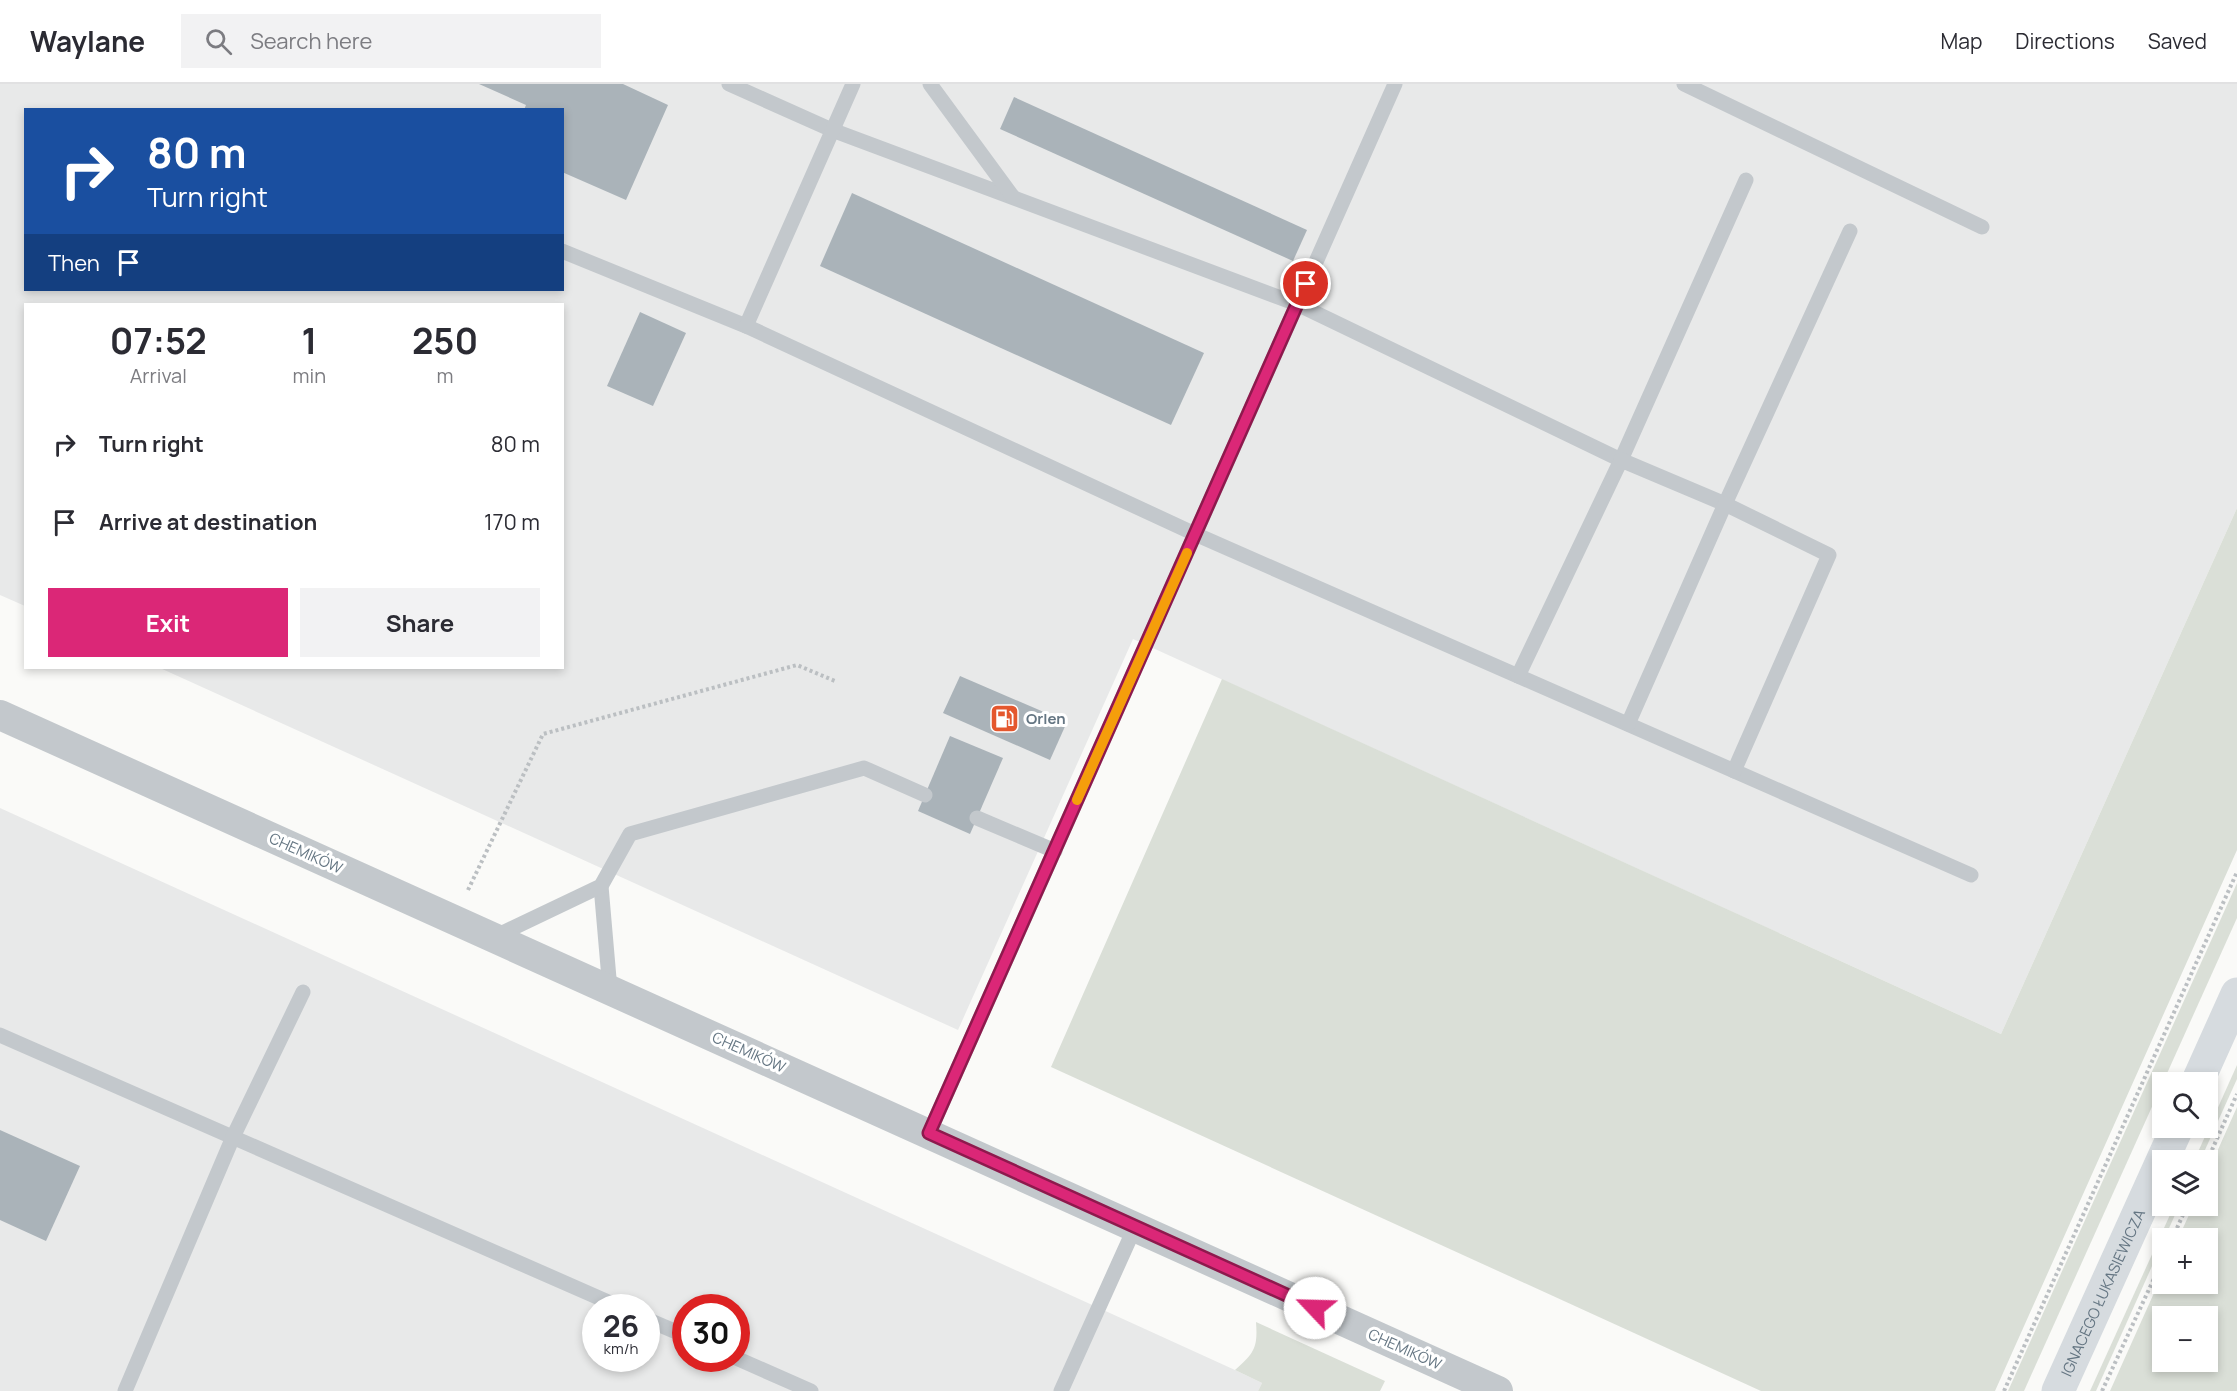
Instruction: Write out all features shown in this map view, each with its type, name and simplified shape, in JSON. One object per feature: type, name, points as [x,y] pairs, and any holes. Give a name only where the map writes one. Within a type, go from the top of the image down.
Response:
[{"type":"main road","points":[[2202,1072],[2237,994]]},
{"type":"main road","name":"IGNACEGO ŁUKASIEWICZA","points":[[2058,1391],[2172,1138]]},
{"type":"street","name":"CHEMIKÓW","points":[[0,715],[1498,1391]]},
{"type":"lane","points":[[729,84],[832,130],[1297,304],[1621,460],[1725,504],[1829,555],[1734,771]]},
{"type":"lane","points":[[746,326],[853,84]]},
{"type":"lane","points":[[930,84],[1013,197]]},
{"type":"lane","points":[[929,1133],[1395,84]]},
{"type":"lane","points":[[1684,84],[1982,227]]},
{"type":"lane","points":[[1518,676],[1621,460],[1746,180]]},
{"type":"lane","points":[[1628,724],[1725,504],[1850,231]]},
{"type":"lane","points":[[564,252],[746,326],[1195,534],[1971,875]]},
{"type":"lane","points":[[610,990],[601,886],[630,834],[864,768],[925,795]]},
{"type":"lane","points":[[977,818],[1055,851]]},
{"type":"lane","points":[[494,937],[601,886]]},
{"type":"lane","points":[[125,1391],[232,1137],[303,992]]},
{"type":"lane","points":[[0,1035],[590,1294]]},
{"type":"lane","points":[[1061,1391],[1135,1227]]},
{"type":"lane","points":[[750,1364],[811,1391]]},
{"type":"path","points":[[464,898],[543,734],[797,665],[835,681]]},
{"type":"path","points":[[2004,1391],[2237,872]]},
{"type":"path","points":[[2212,1150],[2237,1094]]},
{"type":"path","points":[[2102,1391],[2152,1283]]},
{"type":"shaded area","points":[[0,84],[2237,84],[2237,508],[2001,1034],[1133,639],[958,1030],[162,669],[564,669],[564,303],[24,303],[24,606],[0,595]]},
{"type":"shaded area","points":[[2237,508],[2237,850],[1995,1391],[1761,1391],[1051,1067],[1222,679],[2001,1034]]},
{"type":"shaded area","points":[[0,808],[1235,1370],[1262,1383],[1258,1391],[0,1391]]},
{"type":"shaded area","points":[[2237,883],[2237,918],[2168,1072],[2152,1072],[2152,1107],[2024,1391],[2008,1391]]},
{"type":"shaded area","points":[[2237,1065],[2237,1079],[2218,1121],[2218,1107]]},
{"type":"shaded area","points":[[2237,1107],[2237,1391],[2110,1391],[2154,1294],[2218,1294],[2218,1228],[2183,1228],[2188,1216],[2218,1216],[2218,1150]]},
{"type":"shaded area","points":[[2204,1138],[2210,1138],[2205,1150],[2199,1150]]},
{"type":"shaded area","points":[[2169,1216],[2175,1216],[2169,1228],[2164,1228]]},
{"type":"shaded area","points":[[2152,1254],[2152,1266],[2096,1391],[2090,1391]]},
{"type":"shaded area","points":[[1256,1322],[1385,1381],[1380,1391],[1258,1391],[1262,1383],[1235,1370],[1251,1354],[1256,1338]]},
{"type":"building","points":[[479,84],[623,84],[668,105],[626,200],[564,173],[564,108],[525,108],[526,105]]},
{"type":"building","points":[[1014,97],[1307,230],[1293,261],[1000,129]]},
{"type":"building","points":[[852,193],[1204,353],[1171,425],[820,266]]},
{"type":"building","points":[[640,312],[686,333],[653,406],[607,386]]},
{"type":"building","name":"Orlen","points":[[960,676],[1067,722],[1050,760],[943,713]]},
{"type":"building","points":[[950,736],[1003,758],[970,834],[918,811]]},
{"type":"building","points":[[0,1130],[80,1166],[46,1241],[0,1220]]},
{"type":"slow traffic","points":[[1077,800],[1187,553]]},
{"type":"place","name":"Orlen","points":[[1005,718]]},
{"type":"route","points":[[1306,284],[929,1133],[1315,1308]]}]
